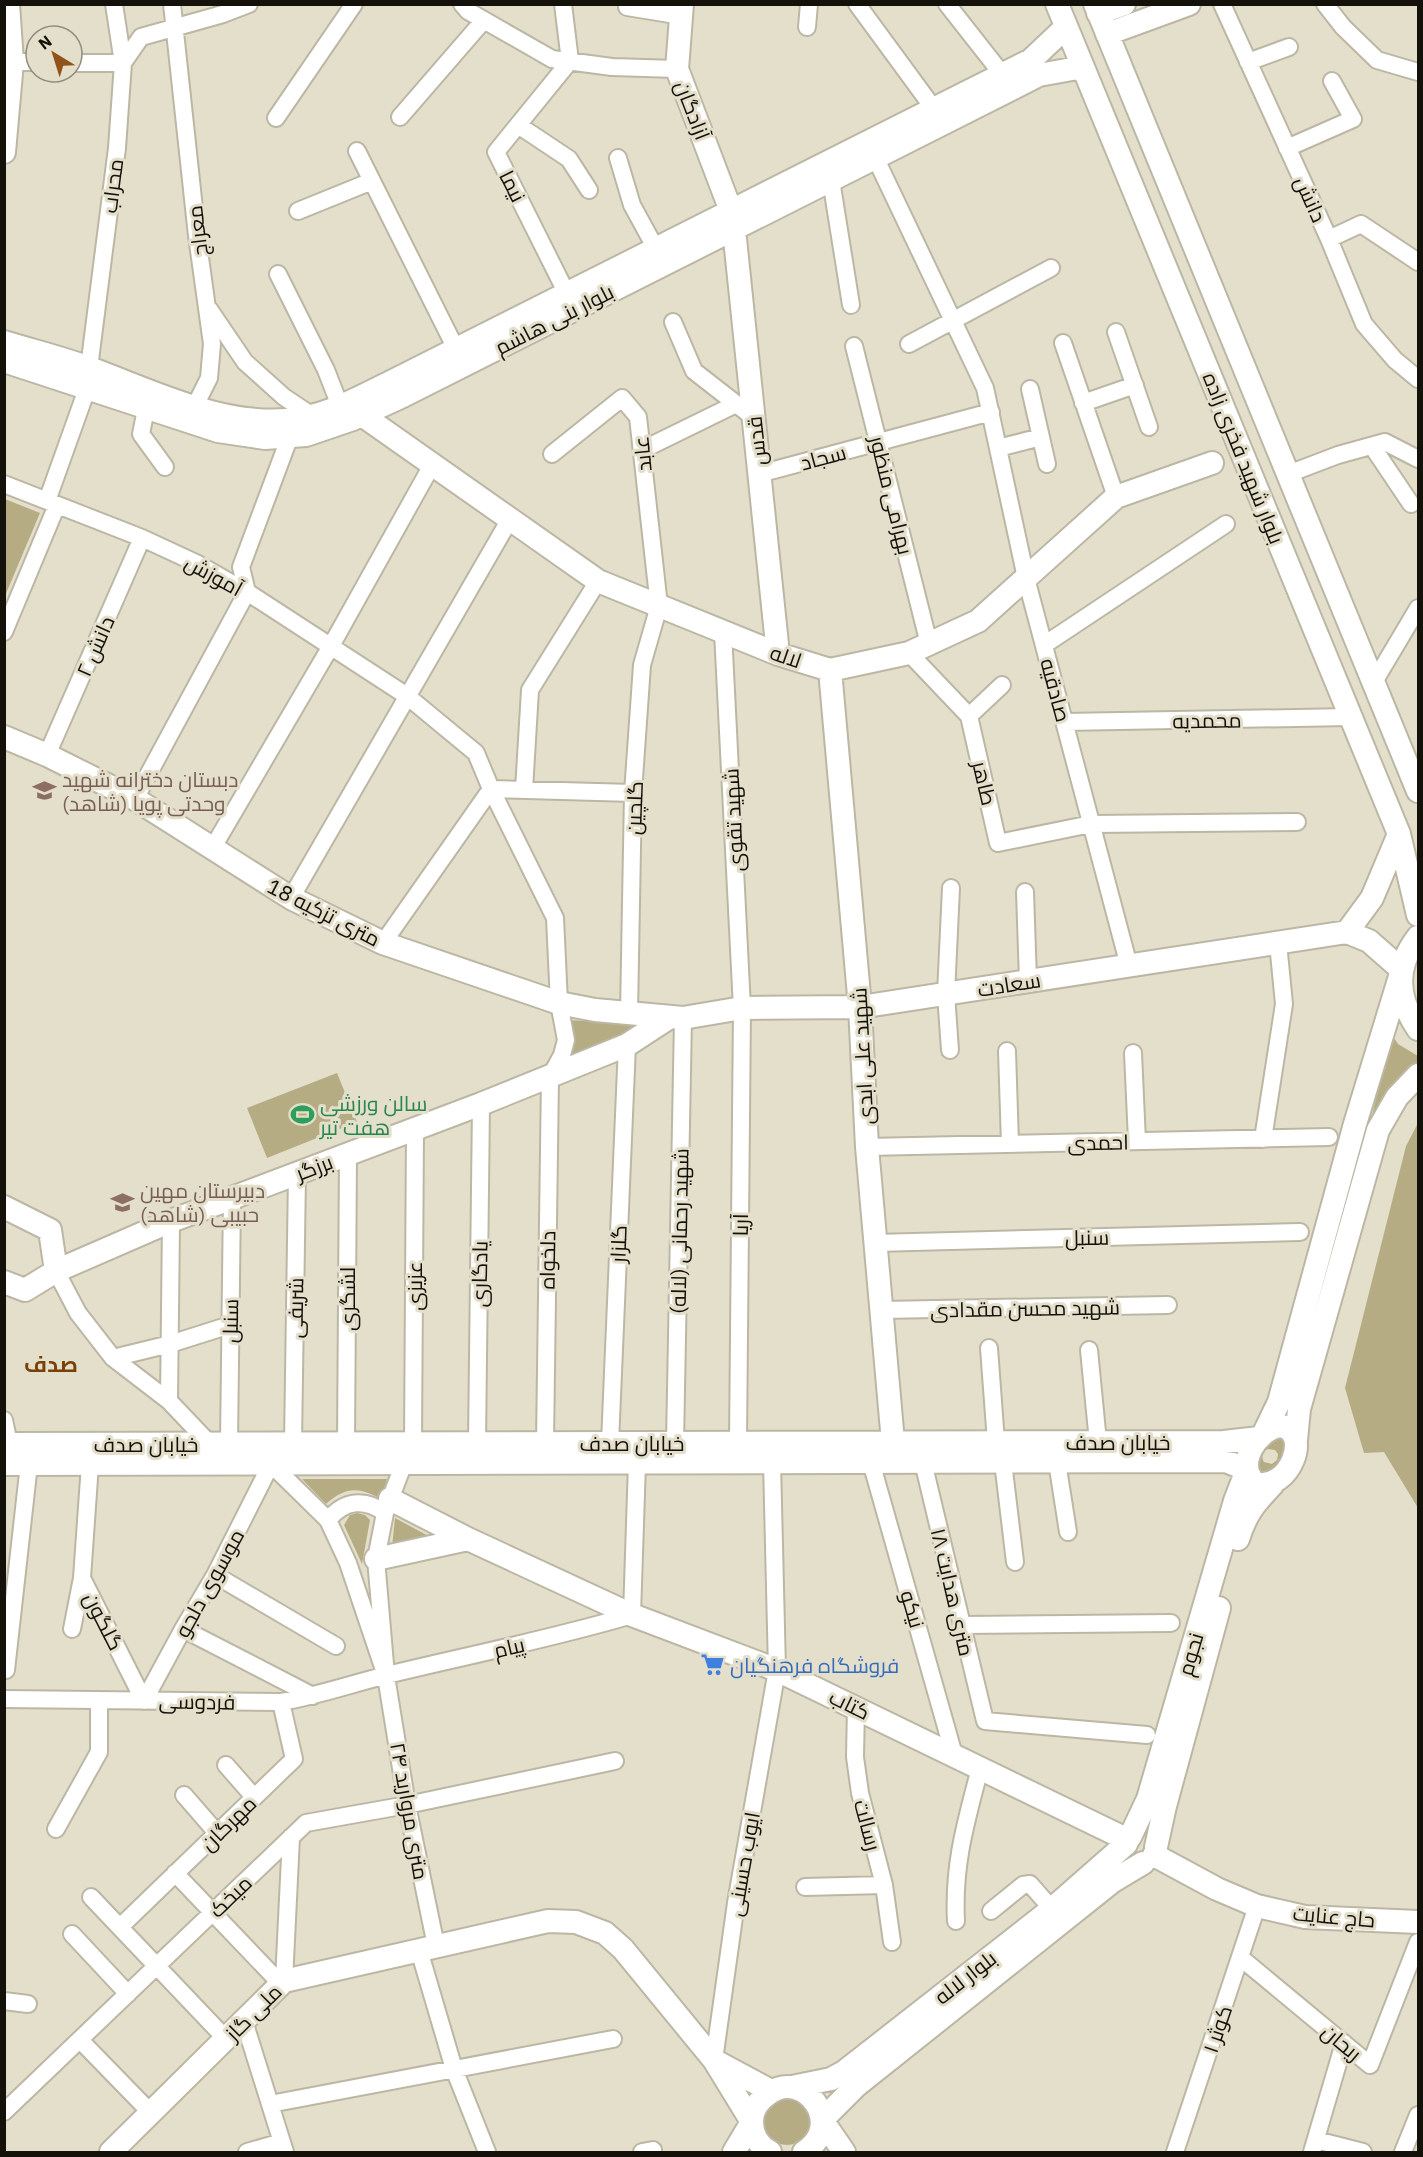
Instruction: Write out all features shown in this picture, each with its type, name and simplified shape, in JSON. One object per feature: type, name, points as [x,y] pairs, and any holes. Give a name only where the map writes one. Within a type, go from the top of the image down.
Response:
[{"type":"street","points":[[4,152],[8,4]]},
{"type":"street","name":"محراب","points":[[4,632],[52,503],[88,378],[117,148],[123,63],[114,4]]},
{"type":"street","name":"معراج","points":[[172,4],[196,236],[207,306],[245,362],[284,397],[311,415]]},
{"type":"street","points":[[84,63],[123,63],[141,37],[249,4]]},
{"type":"street","points":[[276,118],[354,4]]},
{"type":"street","points":[[462,4],[468,11],[552,58],[612,67],[677,69]]},
{"type":"street","points":[[563,4],[570,61]]},
{"type":"street","points":[[807,27],[809,4]]},
{"type":"street","points":[[857,4],[938,116]]},
{"type":"street","points":[[947,4],[1002,74]]},
{"type":"street","name":"بلوار شهید فخری زاده","points":[[1057,4],[1399,834],[1419,915]]},
{"type":"street","points":[[1100,17],[1124,4]]},
{"type":"street","points":[[1100,17],[1189,4]]},
{"type":"street","name":"دانش","points":[[1222,4],[1329,239],[1364,324],[1395,360],[1419,379]]},
{"type":"street","points":[[1325,4],[1343,27],[1377,60],[1419,72]]},
{"type":"street","points":[[627,7],[682,10]]},
{"type":"street","name":"آزادگان","points":[[682,10],[677,69],[732,220]]},
{"type":"street","name":"بلوار شهید فخری زاده","points":[[1100,17],[1419,791]]},
{"type":"street","points":[[400,117],[484,20]]},
{"type":"street","name":"بلوار بنی هاشم","points":[[4,361],[88,378],[162,396],[222,414],[266,421],[303,418],[340,406],[656,249],[831,180],[875,158],[1002,74],[1031,60],[1066,27]]},
{"type":"street","points":[[1248,62],[1289,46]]},
{"type":"street","name":"نیما","points":[[567,294],[496,152],[570,61]]},
{"type":"street","points":[[8,62],[24,62]]},
{"type":"street","name":"بلوار بنی هاشم","points":[[4,342],[88,378],[146,409],[218,431],[265,438],[306,435],[362,416],[732,220],[938,116],[1039,75],[1083,68]]},
{"type":"street","points":[[1287,148],[1353,119],[1332,81]]},
{"type":"street","points":[[518,125],[569,159],[589,190]]},
{"type":"street","points":[[357,152],[456,349]]},
{"type":"street","points":[[618,158],[632,205],[656,249]]},
{"type":"street","name":"صادقیه","points":[[875,158],[985,388],[1026,578],[1129,966]]},
{"type":"street","points":[[831,180],[851,305]]},
{"type":"street","points":[[298,211],[372,181]]},
{"type":"street","name":"قدس","points":[[732,220],[745,411],[759,474],[778,654]]},
{"type":"street","points":[[1329,239],[1361,225],[1419,262]]},
{"type":"street","points":[[909,344],[1051,268]]},
{"type":"street","points":[[278,274],[331,381],[340,406]]},
{"type":"street","points":[[195,406],[209,378],[212,344],[207,306]]},
{"type":"street","points":[[673,322],[693,371],[745,411]]},
{"type":"street","points":[[1116,332],[1149,427]]},
{"type":"street","points":[[1063,343],[1116,497]]},
{"type":"street","name":"بهرامی منظور","points":[[854,346],[929,644]]},
{"type":"street","points":[[1218,396],[1251,383]]},
{"type":"street","points":[[1083,403],[1135,385]]},
{"type":"street","points":[[1030,389],[1047,464]]},
{"type":"street","name":"عابد","points":[[552,454],[622,398],[638,417],[659,606]]},
{"type":"street","points":[[146,409],[141,434],[165,466]]},
{"type":"street","points":[[642,450],[745,411]]},
{"type":"street","name":"سجاد","points":[[759,474],[991,412]]},
{"type":"street","name":"لاله","points":[[362,416],[598,580],[778,654],[830,670],[909,653],[978,621],[1116,497],[1212,464]]},
{"type":"street","points":[[135,799],[247,592],[241,567],[290,436]]},
{"type":"street","points":[[998,448],[1041,437]]},
{"type":"street","points":[[1288,474],[1338,455],[1385,442],[1419,459]]},
{"type":"street","points":[[1372,446],[1411,504]]},
{"type":"street","points":[[212,849],[331,646],[432,465]]},
{"type":"street","name":"آموزش","points":[[4,484],[142,538],[196,563],[247,592],[407,696],[476,753],[491,789],[555,918],[559,1003],[566,1040],[562,1055],[550,1077]]},
{"type":"street","points":[[291,898],[510,519]]},
{"type":"street","points":[[1044,645],[1226,524]]},
{"type":"street","name":"دانش ۲","points":[[47,755],[142,538]]},
{"type":"street","points":[[524,790],[530,690],[598,580]]},
{"type":"street","name":"گلچین","points":[[629,1013],[633,793],[642,665],[659,606]]},
{"type":"street","points":[[1374,682],[1419,608]]},
{"type":"street","name":"شهید تقوی","points":[[723,632],[742,1008]]},
{"type":"street","points":[[909,653],[969,716],[1002,685]]},
{"type":"street","name":"شهید علی ابدی","points":[[830,670],[860,1007],[867,1148],[893,1442]]},
{"type":"street","name":"طاهر","points":[[969,716],[998,843],[1091,824]]},
{"type":"street","name":"محمدیه","points":[[1064,722],[1350,717]]},
{"type":"street","name":"18 متری تزکیه","points":[[4,736],[135,799],[291,898],[383,943],[559,1003],[595,1010],[677,1018]]},
{"type":"street","points":[[383,943],[491,789],[633,793]]},
{"type":"street","points":[[1091,824],[1297,822]]},
{"type":"street","points":[[1399,834],[1372,898],[1347,932],[1369,941],[1402,970]]},
{"type":"street","points":[[950,1050],[946,994],[951,888]]},
{"type":"street","points":[[1025,892],[1028,981]]},
{"type":"street","name":"سعادت","points":[[677,1018],[742,1008],[860,1007],[1347,932]]},
{"type":"street","points":[[1419,937],[1409,949],[1355,1124],[1279,1402],[1262,1435],[1250,1452],[1247,1470],[1255,1483],[1273,1484],[1286,1472],[1293,1459],[1299,1409],[1378,1131],[1397,1097],[1419,1075]]},
{"type":"street","points":[[1263,1138],[1284,1004],[1278,943]]},
{"type":"street","points":[[1402,970],[1401,992],[1407,1013],[1419,1029]]},
{"type":"street","name":"آریا","points":[[738,1443],[742,1008]]},
{"type":"street","name":"برزگر","points":[[4,1282],[25,1290],[56,1271],[171,1221],[550,1077],[627,1044],[677,1018]]},
{"type":"street","name":"شهید رحمانی (لاله)","points":[[675,1443],[677,1018]]},
{"type":"street","name":"گلزار","points":[[610,1443],[627,1044]]},
{"type":"street","points":[[1007,1051],[1010,1144]]},
{"type":"street","points":[[1133,1053],[1137,1141]]},
{"type":"street","name":"دلخواه","points":[[545,1443],[550,1077]]},
{"type":"street","name":"یادگاری","points":[[477,1443],[481,1104]]},
{"type":"street","name":"عزیزی","points":[[409,1453],[415,1129]]},
{"type":"street","name":"احمدی","points":[[867,1148],[1329,1137]]},
{"type":"street","name":"لشگری","points":[[346,1443],[348,1154]]},
{"type":"street","name":"شریفی","points":[[293,1443],[297,1174]]},
{"type":"street","name":"سنبل","points":[[219,1443],[230,1325],[232,1198]]},
{"type":"street","points":[[4,1207],[50,1230],[56,1271],[78,1313],[113,1358],[219,1443]]},
{"type":"street","points":[[169,1401],[171,1221]]},
{"type":"street","name":"سنبل","points":[[875,1243],[1300,1232]]},
{"type":"street","name":"شهید محسن مقدادی","points":[[881,1310],[1168,1305]]},
{"type":"street","points":[[113,1358],[170,1344],[230,1325]]},
{"type":"street","points":[[989,1348],[1014,1562]]},
{"type":"street","points":[[1089,1350],[1098,1442]]},
{"type":"street","points":[[4,1420],[6,1451]]},
{"type":"street","points":[[1262,1435],[1274,1426],[1285,1426],[1292,1431],[1296,1440]]},
{"type":"street","name":"خیابان صدف","points":[[6,1451],[219,1443],[346,1443],[409,1453],[637,1462],[923,1462],[1098,1442],[1224,1442],[1262,1435]]},
{"type":"street","name":"خیابان صدف","points":[[6,1451],[29,1464],[272,1464],[409,1453],[477,1443],[893,1442],[1000,1452],[1057,1462],[1226,1461],[1247,1470]]},
{"type":"street","name":"۲۴ متری مروارید","points":[[409,1453],[388,1506],[376,1559],[386,1676],[427,1948],[454,2069],[488,2152]]},
{"type":"street","points":[[632,1615],[637,1462]]},
{"type":"street","name":"ایوب حسینی","points":[[714,2060],[736,1902],[777,1670],[772,1462]]},
{"type":"street","name":"نیکو","points":[[871,1462],[954,1755]]},
{"type":"street","name":"۱۸ متری هدایت","points":[[923,1462],[985,1721],[1147,1735]]},
{"type":"street","points":[[1057,1462],[1068,1532]]},
{"type":"street","points":[[6,1670],[29,1464]]},
{"type":"street","name":"گلگون","points":[[90,1464],[82,1578],[144,1701]]},
{"type":"street","name":"۲۴ متری مروارید","points":[[272,1464],[328,1520],[348,1563],[386,1676]]},
{"type":"street","name":"موسوی دلجو","points":[[144,1701],[215,1575],[272,1464]]},
{"type":"street","name":"نجوم","points":[[1128,1840],[1148,1799],[1235,1501],[1247,1470]]},
{"type":"street","name":"نجوم","points":[[1151,1855],[1242,1527],[1250,1508],[1273,1484]]},
{"type":"street","points":[[328,1520],[335,1511],[355,1502],[388,1506]]},
{"type":"street","name":"کتاب","points":[[388,1506],[468,1539],[632,1615],[777,1670],[1128,1840]]},
{"type":"street","points":[[376,1559],[468,1539]]},
{"type":"street","points":[[215,1575],[336,1646]]},
{"type":"street","points":[[72,1629],[82,1578]]},
{"type":"street","name":"پیام","points":[[386,1676],[569,1634],[632,1615]]},
{"type":"street","points":[[961,1625],[1171,1623]]},
{"type":"street","points":[[183,1629],[313,1696]]},
{"type":"street","name":"فردوسی","points":[[4,1699],[280,1702],[313,1696],[386,1676]]},
{"type":"street","points":[[56,1829],[99,1752],[99,1701]]},
{"type":"street","name":"مهرگان","points":[[120,1927],[294,1759],[280,1702]]},
{"type":"street","name":"رسالت","points":[[855,1706],[855,1757],[860,1793],[884,1885],[892,1942]]},
{"type":"street","name":"میخک","points":[[4,2112],[306,1823],[407,1805],[615,1761]]},
{"type":"street","points":[[226,1765],[254,1797]]},
{"type":"street","points":[[956,1921],[954,1894],[957,1866],[980,1768]]},
{"type":"street","points":[[184,1795],[217,1833]]},
{"type":"street","points":[[282,1982],[291,1836]]},
{"type":"street","name":"حاج عنایت","points":[[1128,1840],[1127,1853],[1138,1863],[1151,1855],[1217,1889],[1257,1906],[1305,1917],[1419,1922]]},
{"type":"street","name":"بلوار لاله","points":[[781,2089],[831,2079],[844,2072],[1052,1909],[1128,1840]]},
{"type":"street","name":"بلوار لاله","points":[[822,2120],[856,2086],[1113,1881],[1151,1855]]},
{"type":"street","points":[[176,1873],[282,1982]]},
{"type":"street","points":[[991,1911],[1023,1885],[1030,1884],[1052,1909]]},
{"type":"street","points":[[805,1887],[884,1885]]},
{"type":"street","points":[[91,1897],[226,2039]]},
{"type":"street","name":"کوثر ۱","points":[[1175,2152],[1257,1906]]},
{"type":"street","name":"ملی گاز","points":[[111,2152],[282,1982],[548,1921],[576,1922],[605,1933],[623,1949],[714,2060]]},
{"type":"street","points":[[72,1934],[128,1994]]},
{"type":"street","name":"ریحان","points":[[1241,1958],[1370,2065],[1419,1942]]},
{"type":"street","points":[[4,2001],[28,2004]]},
{"type":"street","points":[[244,2021],[284,2147],[247,2152]]},
{"type":"street","points":[[270,2104],[613,2039]]},
{"type":"street","points":[[80,2040],[151,2113]]},
{"type":"street","points":[[1344,2043],[1314,2146],[1363,2152]]},
{"type":"street","points":[[714,2060],[781,2089],[810,2095],[816,2103],[822,2120],[844,2152]]},
{"type":"street","points":[[714,2060],[752,2122],[757,2140],[770,2152]]},
{"type":"street","points":[[734,2152],[752,2122],[756,2107],[762,2098],[781,2089]]},
{"type":"street","points":[[1403,2152],[1419,2115]]},
{"type":"street","points":[[804,2152],[814,2145],[819,2137],[822,2120]]},
{"type":"shaded area","points":[[5,499],[40,513],[5,596]]},
{"type":"shaded area","points":[[566,1020],[633,1023],[652,1021],[572,1056],[573,1042]]},
{"type":"shaded area","points":[[1392,1035],[1398,1044],[1418,1056],[1418,1061],[1396,1081],[1370,1123]]},
{"type":"shaded area","name":"سالن ورزشی هفت تیر","points":[[337,1073],[357,1122],[267,1158],[247,1108]]},
{"type":"shaded area","points":[[1418,1123],[1418,1508],[1384,1452],[1364,1453],[1345,1388],[1406,1146]]},
{"type":"shaded area","points":[[1272,1435],[1288,1436],[1279,1468],[1261,1476],[1254,1460]],"holes":[[[1268,1449],[1275,1450],[1278,1454],[1277,1460],[1272,1464],[1264,1462],[1262,1456],[1264,1452]]]},
{"type":"shaded area","points":[[302,1479],[387,1479],[381,1499],[365,1492],[352,1490],[339,1494],[326,1504]]},
{"type":"shaded area","points":[[357,1513],[365,1515],[370,1520],[362,1564],[344,1525],[350,1515]]},
{"type":"shaded area","points":[[395,1518],[436,1540],[392,1547]]},
{"type":"shaded area","points":[[787,2099],[803,2106],[810,2122],[803,2138],[787,2145],[771,2138],[764,2122],[771,2106]]},
{"type":"place","name":"دبستان دخترانه شهید وحدتی پویا (شاهد)","points":[[44,791]]},
{"type":"place","name":"سالن ورزشی هفت تیر","points":[[302,1115]]},
{"type":"place","name":"دبیرستان مهین حبیبی (شاهد)","points":[[122,1202]]},
{"type":"place","name":"فروشگاه فرهنگیان","points":[[712,1665]]},
{"type":"district","name":"صدف","points":[[51,1363]]}]
